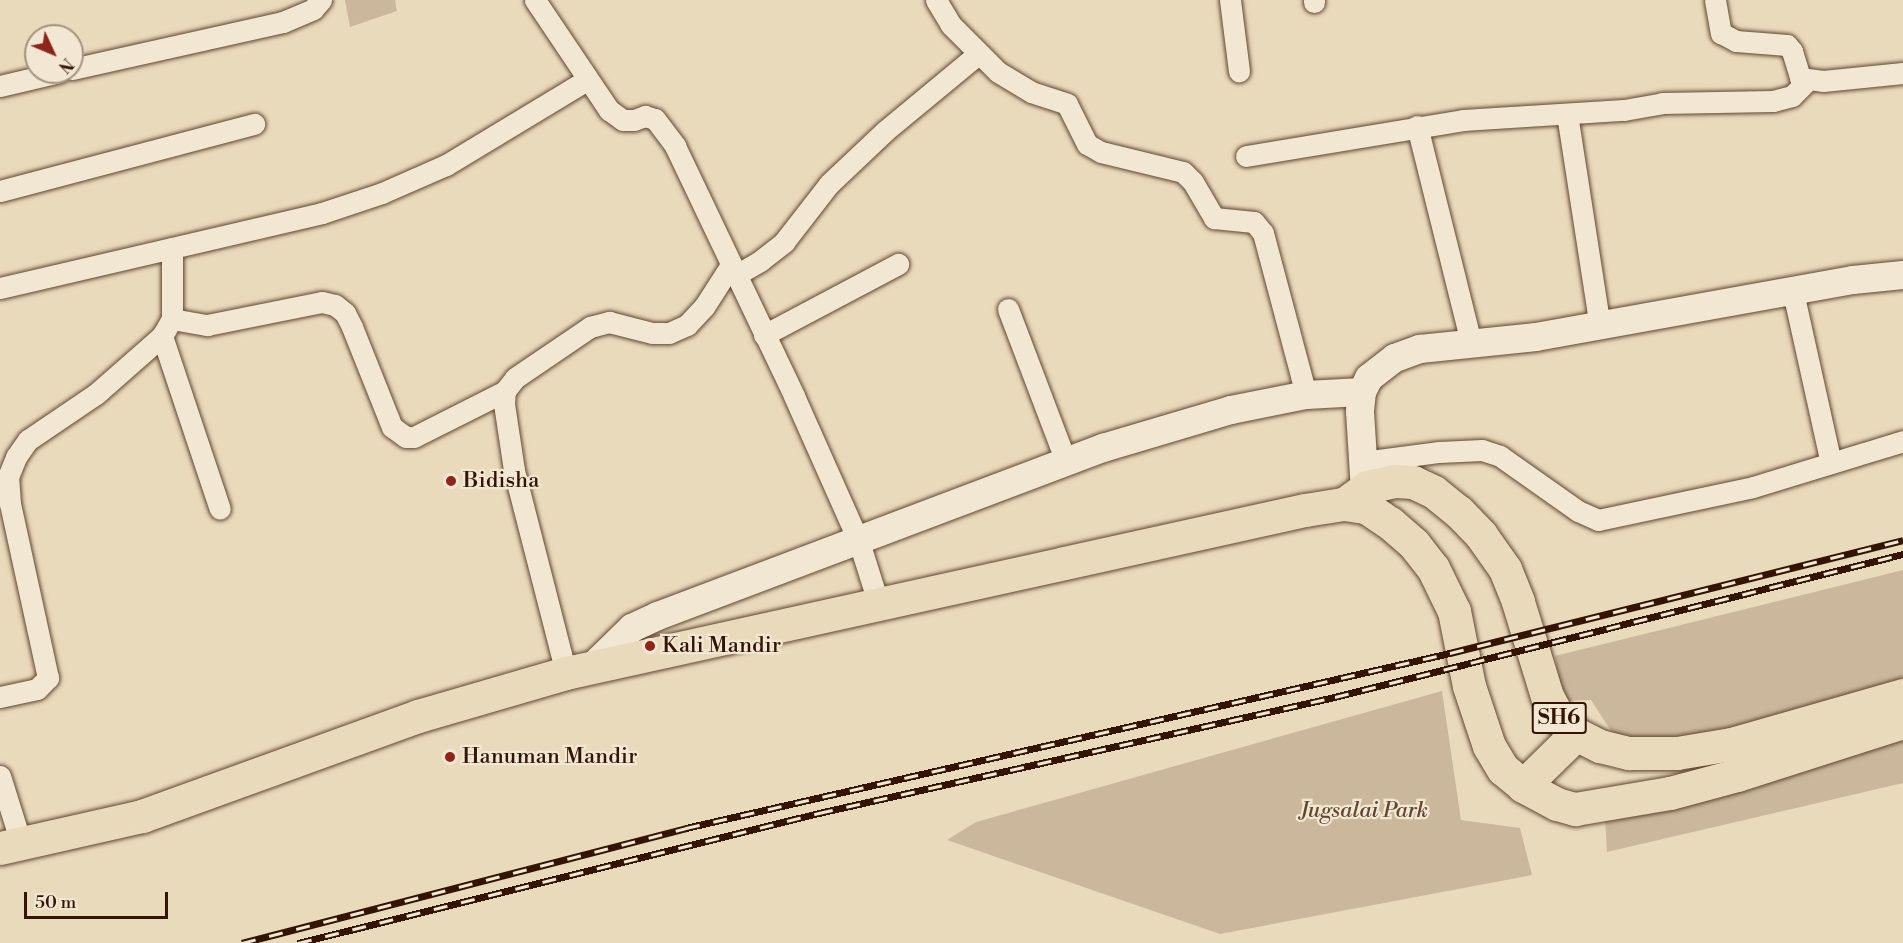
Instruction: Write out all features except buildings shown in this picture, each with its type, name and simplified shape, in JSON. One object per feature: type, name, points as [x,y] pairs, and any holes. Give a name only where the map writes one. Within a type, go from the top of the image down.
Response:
[{"type":"main road","name":"SH6","points":[[10,846],[142,816],[418,716],[578,671],[1305,510],[1360,490],[1395,481],[1413,482],[1434,492],[1460,512],[1481,535],[1505,569],[1518,602],[1547,696],[1558,717],[1576,734],[1600,746],[1629,753],[1677,753],[1731,744],[1903,695]]},
{"type":"main road","points":[[1360,490],[1390,523],[1414,544],[1433,568],[1454,611],[1469,686],[1488,746],[1503,768],[1523,786],[1557,804],[1575,809],[1628,802],[1737,775],[1903,722]]},
{"type":"main road","points":[[1523,786],[1576,734]]},
{"type":"street","points":[[84,66],[283,22],[313,9],[321,0]]},
{"type":"street","points":[[535,0],[609,110],[623,120],[634,120],[645,116],[655,119],[675,146],[765,335],[859,542],[879,605]]},
{"type":"street","points":[[936,0],[951,26],[978,54],[1015,83],[1067,104],[1087,144],[1101,152],[1128,160],[1174,168],[1193,182],[1214,218],[1254,222],[1263,233],[1306,395]]},
{"type":"street","points":[[1230,0],[1239,71]]},
{"type":"street","points":[[1715,0],[1717,27],[1721,33],[1736,41],[1787,45],[1792,51],[1796,71],[1800,78],[1808,80],[1903,74]]},
{"type":"street","points":[[0,697],[38,689],[45,684],[48,678],[10,504],[8,459],[28,440],[96,394],[167,328],[207,325],[322,302],[335,305],[345,313],[352,327],[392,427],[406,437],[414,437],[505,391],[515,378],[590,327],[609,322],[652,333],[669,333],[687,325],[733,270],[760,261],[784,242],[829,184],[885,131],[978,54]]},
{"type":"street","points":[[0,86],[24,80]]},
{"type":"street","points":[[0,288],[322,213],[382,193],[446,165],[587,80]]},
{"type":"street","points":[[1246,156],[1417,126],[1624,111],[1662,103],[1678,105],[1773,101],[1792,96],[1808,80]]},
{"type":"street","points":[[1567,114],[1600,326]]},
{"type":"street","points":[[0,191],[254,124]]},
{"type":"street","points":[[1417,126],[1471,342]]},
{"type":"street","points":[[172,248],[167,328],[220,509]]},
{"type":"street","points":[[765,335],[898,264]]},
{"type":"street","points":[[1903,275],[1853,280],[1536,337],[1420,349],[1395,358],[1369,378],[1362,392],[1360,490],[1439,452],[1482,450],[1500,456],[1578,511],[1598,520],[1753,487],[1903,441]]},
{"type":"street","points":[[1793,292],[1831,463]]},
{"type":"street","points":[[1008,309],[1066,462]]},
{"type":"street","points":[[505,391],[504,404],[514,471],[578,671],[632,628],[1066,462],[1231,410],[1306,395],[1362,392]]},
{"type":"street","points":[[0,776],[10,846]]},
{"type":"green space","points":[[345,0],[395,0],[397,11],[350,27]]},
{"type":"green space","points":[[1903,570],[1903,686],[1708,740],[1622,748],[1591,700],[1563,701],[1555,656]]},
{"type":"green space","name":"Jugsalai Park","points":[[1442,691],[1461,820],[1520,828],[1532,875],[1220,934],[947,840],[976,822]]},
{"type":"green space","points":[[1903,740],[1903,783],[1607,852],[1605,818]]},
{"type":"railway","points":[[242,943],[686,828],[1450,653],[1903,540]]},
{"type":"railway","points":[[298,943],[819,813],[1335,697],[1903,554]]},
{"type":"place","name":"Bidisha","points":[[451,481]]},
{"type":"place","name":"Kali Mandir","points":[[650,646]]},
{"type":"place","name":"Hanuman Mandir","points":[[450,757]]}]
